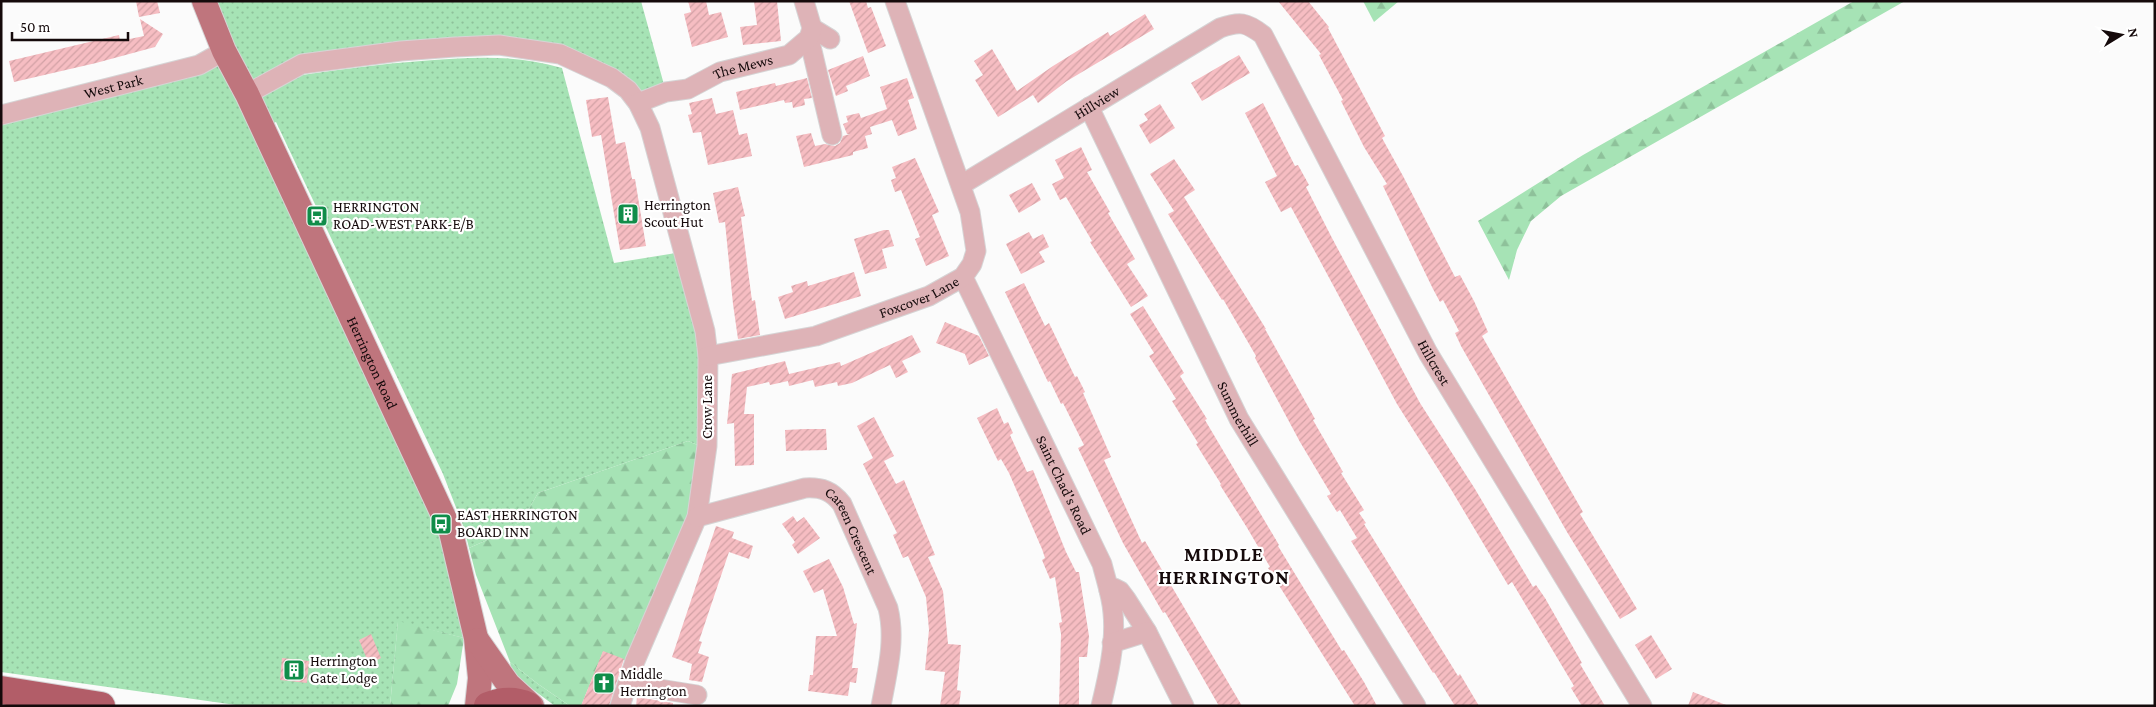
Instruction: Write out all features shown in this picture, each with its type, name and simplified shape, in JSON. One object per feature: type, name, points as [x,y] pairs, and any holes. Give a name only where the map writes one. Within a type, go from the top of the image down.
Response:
[{"type":"highway","points":[[1,690],[101,706]]},
{"type":"highway","points":[[488,706],[506,701],[528,706]]},
{"type":"main road","name":"Herrington Road","points":[[204,1],[224,51],[247,94],[451,532],[476,638],[480,678],[477,706]]},
{"type":"main road","name":"Herrington Road","points":[[476,638],[508,684],[532,706]]},
{"type":"street","points":[[804,1],[832,136]]},
{"type":"street","name":"Foxcover Lane","points":[[708,356],[816,336],[929,296],[963,277],[972,264],[976,250],[970,212],[895,1]]},
{"type":"street","name":"Hillview","points":[[961,185],[1220,28],[1234,22]]},
{"type":"street","name":"Hillcrest","points":[[1234,22],[1250,25],[1263,35],[1428,353],[1642,706]]},
{"type":"street","points":[[810,33],[830,39]]},
{"type":"street","name":"The Mews","points":[[638,103],[666,92],[688,89],[720,72],[789,55],[810,33]]},
{"type":"street","points":[[247,94],[302,64],[401,51],[499,46],[550,52],[578,61],[612,78],[628,90],[638,103]]},
{"type":"street","name":"West Park","points":[[1,115],[199,65],[224,51]]},
{"type":"street","name":"Crow Lane","points":[[620,706],[635,661],[697,517],[707,446],[708,356],[705,331],[657,153],[644,113],[638,103]]},
{"type":"street","name":"Summerhill","points":[[1089,107],[1239,420],[1416,706]]},
{"type":"street","name":"Saint Chad's Road","points":[[963,277],[1102,564],[1113,614],[1112,643],[1101,706]]},
{"type":"street","name":"Careen Crescent","points":[[697,517],[805,488],[818,487],[836,496],[842,504],[888,608],[892,624],[892,641],[881,706]]},
{"type":"street","points":[[1108,590],[1114,588],[1120,591],[1147,632],[1184,706]]},
{"type":"street","points":[[1112,643],[1147,632]]},
{"type":"street","points":[[628,684],[698,695]]},
{"type":"green space","points":[[204,1],[641,1],[666,92],[638,103],[612,78],[499,45],[288,71],[302,75],[391,64],[475,58],[527,60],[562,68],[614,263],[676,253],[697,332],[701,358],[700,446],[688,441],[538,493],[522,521],[494,537],[469,548],[464,528],[443,474],[276,122],[263,128]]},
{"type":"green space","points":[[1363,1],[1399,1],[1374,22]]},
{"type":"green space","points":[[1854,1],[1905,1],[1561,196],[1531,221],[1517,250],[1509,280],[1478,221],[1583,155]]},
{"type":"green space","points":[[219,65],[225,68],[441,536],[464,638],[398,622],[390,706],[236,705],[1,672],[1,124],[202,72]]},
{"type":"green space","points":[[688,441],[700,446],[692,508],[627,661],[603,652],[581,706],[570,706],[510,662],[476,575],[469,548],[494,537],[522,521],[538,493]]},
{"type":"green space","points":[[398,621],[464,638],[457,684],[448,706],[390,706]]},
{"type":"green space","points":[[510,662],[570,706],[555,706],[512,674]]},
{"type":"building","points":[[136,1],[157,1],[160,13],[139,17]]},
{"type":"building","points":[[688,1],[706,1],[709,15],[721,12],[728,37],[692,47],[684,14],[691,12]]},
{"type":"building","points":[[754,1],[777,1],[781,41],[743,45],[740,27],[757,25]]},
{"type":"building","points":[[849,1],[866,1],[868,8],[871,7],[886,46],[868,53]]},
{"type":"building","points":[[1278,1],[1308,1],[1329,27],[1385,136],[1382,138],[1455,277],[1460,275],[1474,301],[1488,332],[1482,336],[1583,512],[1580,514],[1637,609],[1620,619],[1567,532],[1461,346],[1455,333],[1459,331],[1443,300],[1440,302],[1433,289],[1383,186],[1387,184],[1364,147],[1341,101],[1343,100],[1319,55],[1321,54]]},
{"type":"building","points":[[1145,14],[1154,29],[1067,81],[1038,103],[1033,95],[998,117],[975,80],[983,75],[974,61],[992,49],[1017,91],[1108,32],[1110,36]]},
{"type":"building","points":[[140,19],[163,34],[155,47],[14,82],[9,61],[119,35],[120,41],[144,36]]},
{"type":"building","points":[[1239,55],[1250,73],[1202,101],[1191,83]]},
{"type":"building","points":[[863,56],[870,76],[846,86],[848,91],[836,96],[828,70]]},
{"type":"building","points":[[807,78],[812,98],[804,99],[805,105],[793,108],[792,102],[785,103],[784,100],[740,110],[736,92],[775,83],[776,86]]},
{"type":"building","points":[[907,78],[914,98],[908,100],[917,129],[898,136],[892,120],[870,127],[872,134],[865,136],[868,148],[853,152],[853,155],[804,167],[796,136],[811,133],[815,146],[825,144],[835,146],[840,143],[843,136],[850,134],[847,134],[843,124],[848,122],[846,116],[859,113],[861,118],[887,109],[880,87]]},
{"type":"building","points":[[608,97],[616,144],[625,142],[632,179],[635,179],[646,246],[620,250],[601,135],[592,137],[586,100]]},
{"type":"building","points":[[712,98],[716,114],[733,110],[739,135],[747,133],[752,156],[708,165],[701,132],[693,133],[688,115],[692,114],[689,103]]},
{"type":"building","points":[[1263,103],[1295,166],[1298,165],[1309,185],[1306,187],[1420,403],[1475,489],[1533,587],[1536,585],[1545,598],[1605,706],[1582,706],[1571,688],[1574,686],[1512,582],[1508,585],[1397,404],[1291,207],[1281,212],[1265,182],[1277,176],[1245,113]]},
{"type":"building","points":[[1160,104],[1175,128],[1150,144],[1139,125],[1148,120],[1144,114]]},
{"type":"building","points":[[1081,147],[1092,170],[1087,172],[1135,259],[1127,264],[1148,296],[1131,307],[1090,242],[1092,241],[1066,197],[1060,200],[1052,184],[1064,178],[1055,160]]},
{"type":"building","points":[[915,158],[939,212],[932,215],[949,256],[926,266],[915,239],[920,237],[901,190],[895,192],[891,180],[896,178],[892,167]]},
{"type":"building","points":[[1174,159],[1195,190],[1184,197],[1266,329],[1315,419],[1313,420],[1343,472],[1341,473],[1364,510],[1359,513],[1366,523],[1364,524],[1458,676],[1460,674],[1479,706],[1455,706],[1433,673],[1351,541],[1357,538],[1340,510],[1337,512],[1327,496],[1331,494],[1300,442],[1255,358],[1256,356],[1223,299],[1168,214],[1174,211],[1150,174]]},
{"type":"building","points":[[1032,183],[1041,200],[1019,213],[1009,195]]},
{"type":"building","points":[[738,187],[745,216],[741,217],[752,301],[755,300],[760,335],[738,339],[725,222],[719,223],[713,193]]},
{"type":"building","points":[[889,230],[894,246],[882,249],[887,268],[865,274],[854,239]]},
{"type":"building","points":[[1029,232],[1033,239],[1043,234],[1049,247],[1039,252],[1045,262],[1021,274],[1006,244]]},
{"type":"building","points":[[854,272],[861,296],[785,319],[778,297],[793,292],[791,286],[807,281],[808,286]]},
{"type":"building","points":[[1024,283],[1045,326],[1049,323],[1075,377],[1077,376],[1085,392],[1083,393],[1111,457],[1104,460],[1142,543],[1145,541],[1242,706],[1219,706],[1123,543],[1078,448],[1084,445],[1063,403],[1061,404],[1050,381],[1048,382],[1005,292]]},
{"type":"building","points":[[1143,306],[1184,373],[1180,376],[1207,419],[1205,420],[1278,546],[1342,651],[1344,650],[1364,682],[1377,706],[1355,706],[1268,568],[1270,567],[1172,401],[1176,399],[1149,356],[1154,353],[1130,314]]},
{"type":"building","points":[[945,322],[979,336],[989,356],[969,365],[965,354],[936,343]]},
{"type":"building","points":[[912,335],[921,352],[902,361],[908,372],[896,378],[890,365],[852,383],[838,386],[837,382],[815,387],[813,380],[789,386],[788,381],[770,385],[769,382],[747,387],[744,414],[754,414],[754,465],[735,466],[734,423],[727,424],[732,374],[785,361],[789,374],[840,362],[841,366]]},
{"type":"building","points":[[997,408],[1004,424],[1008,422],[1013,433],[1010,435],[1027,472],[1033,470],[1066,552],[1076,572],[1079,572],[1089,636],[1087,657],[1079,657],[1079,706],[1059,706],[1061,634],[1059,623],[1062,622],[1055,577],[1050,579],[1042,560],[1045,558],[1042,549],[1009,473],[1001,459],[998,461],[977,418]]},
{"type":"building","points":[[874,417],[894,456],[884,461],[896,484],[904,480],[935,555],[928,557],[943,591],[948,644],[961,645],[957,690],[961,691],[959,706],[940,706],[945,672],[925,670],[929,630],[926,597],[908,556],[903,558],[893,535],[897,533],[863,464],[873,458],[857,426]]},
{"type":"building","points":[[826,429],[827,450],[786,451],[785,430]]},
{"type":"building","points":[[793,516],[797,522],[804,517],[820,538],[798,554],[792,545],[795,542],[782,524]]},
{"type":"building","points":[[716,526],[734,532],[732,538],[753,546],[749,559],[729,552],[699,641],[702,642],[698,653],[709,657],[702,682],[689,680],[692,664],[672,657]]},
{"type":"building","points":[[829,559],[843,587],[854,624],[857,623],[852,668],[858,668],[856,683],[850,682],[848,696],[808,691],[810,675],[813,675],[816,636],[837,636],[823,589],[814,593],[803,571]]},
{"type":"building","points":[[371,634],[381,658],[369,664],[359,640]]},
{"type":"building","points":[[1651,635],[1672,669],[1656,679],[1635,645]]},
{"type":"building","name":"Middle Herrington","points":[[603,651],[624,659],[609,706],[581,706]]},
{"type":"building","name":"Herrington Gate Lodge","points":[[282,658],[309,661],[307,683],[280,680]]},
{"type":"building","points":[[1693,692],[1726,705],[1688,706]]},
{"type":"building","points":[[637,697],[673,703],[673,706],[636,706]]},
{"type":"place","name":"Herrington Scout Hut","points":[[628,214]]},
{"type":"place","name":"HERRINGTON ROAD-WEST PARK-E/B","points":[[317,216]]},
{"type":"place","name":"EAST HERRINGTON BOARD INN","points":[[441,524]]},
{"type":"place","name":"Herrington Gate Lodge","points":[[294,670]]},
{"type":"place","name":"Middle Herrington","points":[[604,683]]},
{"type":"district","name":"MIDDLE HERRINGTON","points":[[1224,566]]}]
